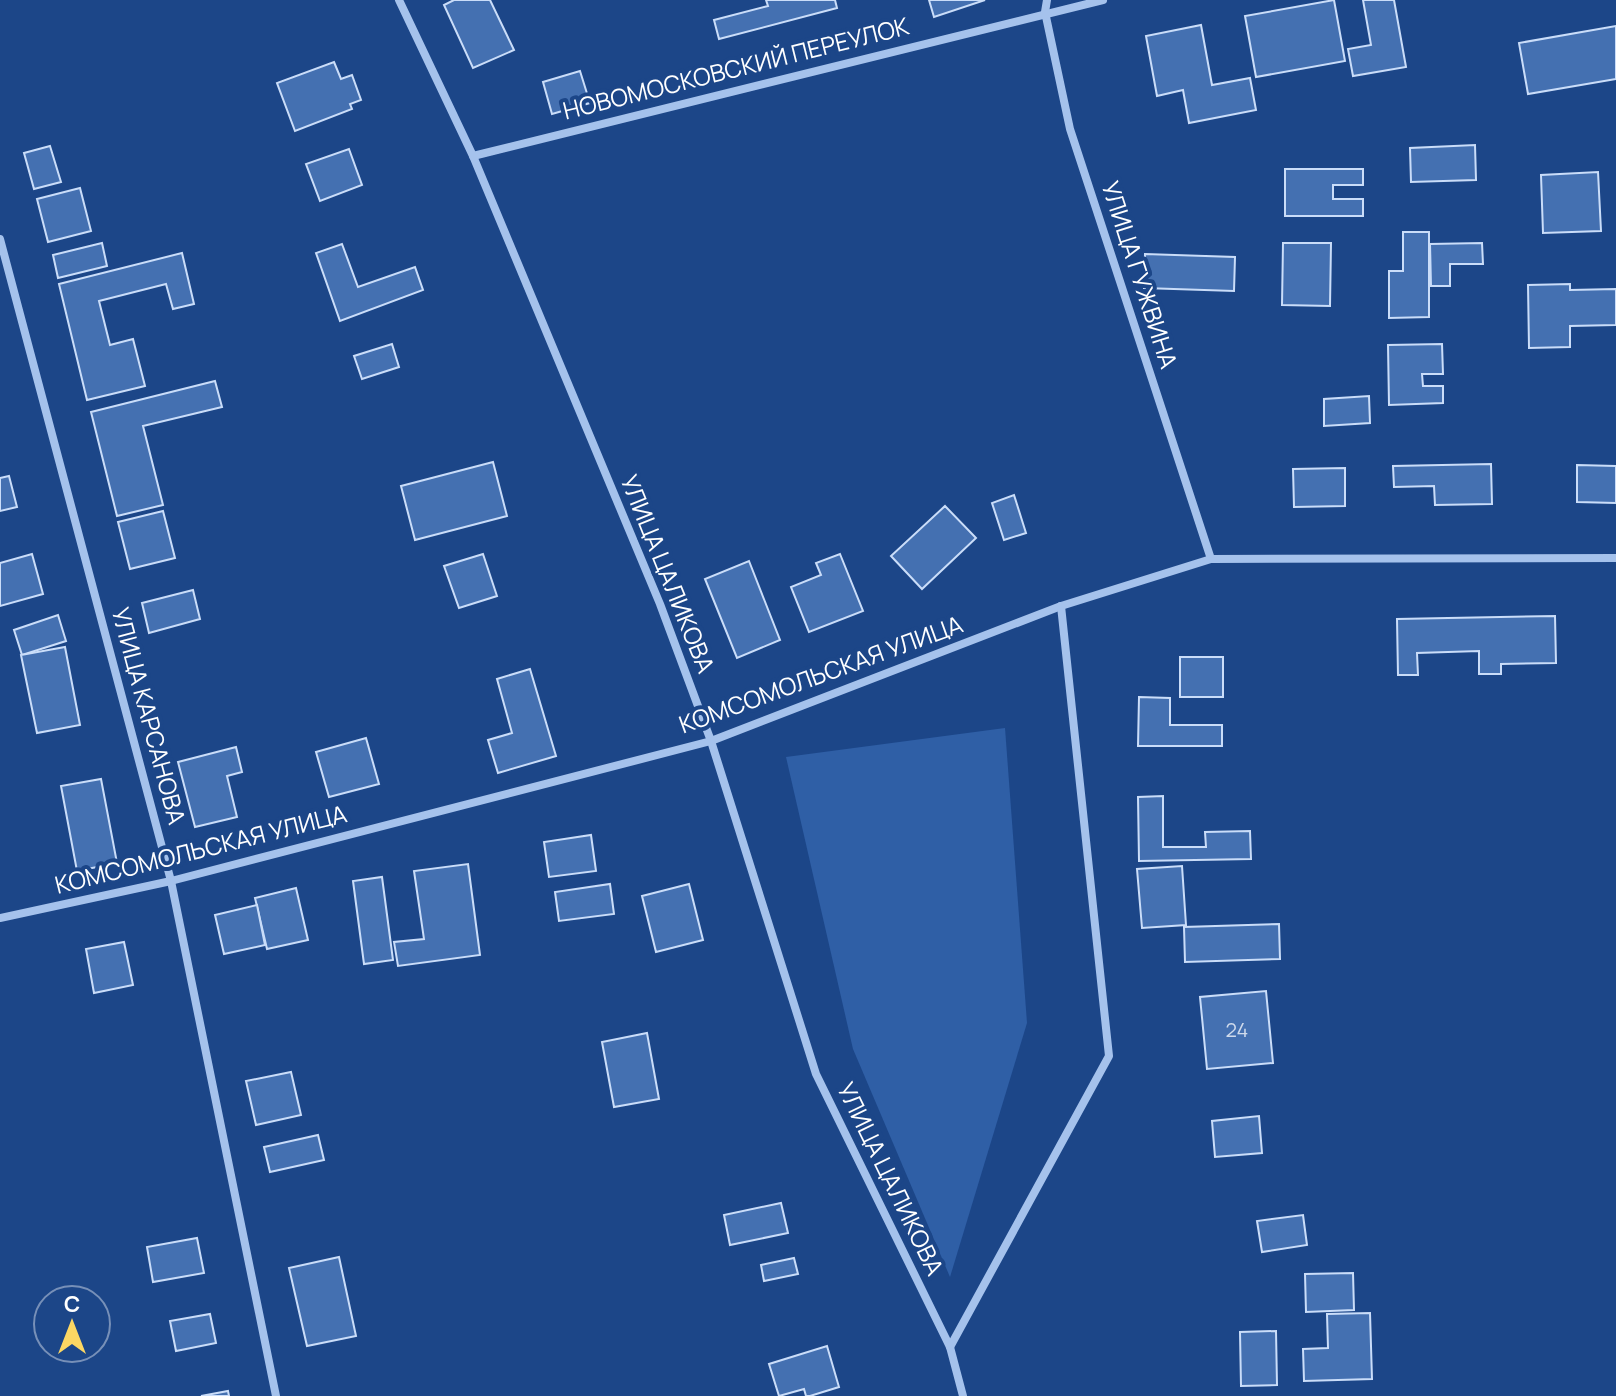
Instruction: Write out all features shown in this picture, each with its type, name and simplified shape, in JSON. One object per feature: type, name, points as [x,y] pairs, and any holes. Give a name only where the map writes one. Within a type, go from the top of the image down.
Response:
[{"type":"street","name":"УЛИЦА ЦАЛИКОВА","points":[[399,0],[473,156],[660,604],[711,741],[816,1074],[950,1347],[963,1396]]},
{"type":"street","name":"УЛИЦА ГУЖВИНА","points":[[1047,0],[1045,12],[1070,129],[1211,559]]},
{"type":"street","name":"НОВОМОСКОВСКИЙ ПЕРЕУЛОК","points":[[473,156],[1103,0]]},
{"type":"street","name":"УЛИЦА КАРСАНОВА","points":[[0,239],[171,881],[276,1396]]},
{"type":"street","name":"КОМСОМОЛЬСКАЯ УЛИЦА","points":[[0,918],[171,881],[711,741],[1061,606],[1211,559],[1616,558]]},
{"type":"street","points":[[950,1347],[1109,1056],[1061,606]]},
{"type":"shaded area","points":[[1005,728],[1027,1023],[950,1277],[853,1049],[786,757]]},
{"type":"building","points":[[454,0],[490,0],[514,50],[473,68],[444,5]]},
{"type":"building","points":[[766,0],[835,0],[837,8],[719,39],[714,20],[768,6]]},
{"type":"building","points":[[929,0],[985,0],[934,17]]},
{"type":"building","points":[[1334,0],[1345,61],[1256,77],[1245,16]]},
{"type":"building","points":[[1363,0],[1394,0],[1406,67],[1353,76],[1348,49],[1371,45]]},
{"type":"building","points":[[1201,25],[1212,85],[1250,78],[1256,110],[1189,123],[1183,90],[1157,96],[1146,36]]},
{"type":"building","points":[[1616,26],[1616,79],[1528,94],[1519,43]]},
{"type":"building","points":[[334,62],[341,79],[352,75],[361,100],[350,104],[352,109],[295,131],[277,83]]},
{"type":"building","points":[[580,71],[590,103],[552,114],[543,82]]},
{"type":"building","points":[[1475,145],[1476,180],[1411,182],[1410,148]]},
{"type":"building","points":[[50,146],[61,182],[34,189],[24,153]]},
{"type":"building","points":[[349,149],[362,185],[320,201],[306,164]]},
{"type":"building","points":[[1285,169],[1363,169],[1363,185],[1333,185],[1333,199],[1363,199],[1363,216],[1285,216]]},
{"type":"building","points":[[1598,172],[1601,231],[1543,233],[1541,175]]},
{"type":"building","points":[[80,188],[91,231],[48,242],[37,199]]},
{"type":"building","points":[[1403,232],[1429,232],[1429,317],[1389,318],[1389,271],[1403,271]]},
{"type":"building","points":[[102,243],[107,266],[58,278],[53,255]]},
{"type":"building","points":[[1283,243],[1331,243],[1330,306],[1282,305]]},
{"type":"building","points":[[1482,243],[1483,264],[1450,264],[1450,286],[1431,286],[1430,244]]},
{"type":"building","points":[[342,244],[358,287],[415,267],[423,290],[340,321],[316,253]]},
{"type":"building","points":[[182,253],[194,304],[173,309],[166,284],[99,301],[110,345],[133,339],[145,386],[87,400],[59,284]]},
{"type":"building","points":[[1145,254],[1235,257],[1234,291],[1144,288]]},
{"type":"building","points":[[1570,284],[1570,290],[1616,289],[1616,325],[1570,326],[1570,347],[1529,348],[1528,285]]},
{"type":"building","points":[[392,344],[399,367],[362,379],[354,356]]},
{"type":"building","points":[[1442,344],[1443,374],[1422,374],[1423,386],[1443,386],[1443,403],[1389,405],[1388,345]]},
{"type":"building","points":[[215,381],[222,407],[143,426],[163,505],[117,516],[91,412]]},
{"type":"building","points":[[1369,396],[1370,423],[1324,426],[1324,399]]},
{"type":"building","points":[[493,462],[507,516],[415,540],[401,486]]},
{"type":"building","points":[[1491,464],[1492,504],[1435,505],[1434,486],[1394,487],[1393,466]]},
{"type":"building","points":[[1577,465],[1616,466],[1616,503],[1577,502]]},
{"type":"building","points":[[1345,468],[1345,506],[1294,507],[1293,469]]},
{"type":"building","points":[[9,476],[17,507],[0,511],[0,478]]},
{"type":"building","points":[[1014,495],[1026,533],[1004,540],[992,503]]},
{"type":"building","points":[[945,506],[976,538],[922,589],[891,556]]},
{"type":"building","points":[[163,511],[175,558],[130,569],[118,522]]},
{"type":"building","points":[[32,554],[43,594],[0,606],[0,563]]},
{"type":"building","points":[[483,554],[497,596],[459,608],[444,566]]},
{"type":"building","points":[[840,554],[863,611],[809,632],[791,587],[821,575],[816,563]]},
{"type":"building","points":[[749,561],[780,640],[737,658],[705,579]]},
{"type":"building","points":[[193,590],[200,619],[149,633],[142,603]]},
{"type":"building","points":[[58,615],[66,641],[22,655],[14,630]]},
{"type":"building","points":[[1555,616],[1556,663],[1501,664],[1501,674],[1479,674],[1479,651],[1417,653],[1418,675],[1398,675],[1397,619]]},
{"type":"building","points":[[65,647],[80,725],[37,733],[21,655]]},
{"type":"building","points":[[1180,657],[1223,657],[1223,697],[1180,697]]},
{"type":"building","points":[[530,669],[556,756],[498,773],[488,740],[512,733],[497,679]]},
{"type":"building","points":[[1139,697],[1170,698],[1170,725],[1222,725],[1222,746],[1138,746]]},
{"type":"building","points":[[366,738],[379,784],[329,797],[316,752]]},
{"type":"building","points":[[236,747],[242,772],[227,776],[237,817],[195,827],[178,762]]},
{"type":"building","points":[[101,779],[117,863],[77,871],[61,786]]},
{"type":"building","points":[[1163,796],[1163,847],[1206,847],[1205,832],[1250,831],[1251,859],[1139,861],[1138,797]]},
{"type":"building","points":[[591,835],[596,871],[549,877],[544,842]]},
{"type":"building","points":[[468,864],[480,955],[398,966],[394,942],[424,939],[414,871]]},
{"type":"building","points":[[1182,866],[1186,925],[1142,928],[1137,869]]},
{"type":"building","points":[[382,877],[393,960],[364,964],[353,881]]},
{"type":"building","points":[[610,884],[614,914],[559,921],[555,892]]},
{"type":"building","points":[[689,884],[703,940],[656,952],[642,896]]},
{"type":"building","points":[[296,888],[308,940],[267,949],[255,898]]},
{"type":"building","points":[[257,905],[265,945],[224,954],[215,915]]},
{"type":"building","points":[[1279,924],[1280,959],[1185,962],[1184,927]]},
{"type":"building","points":[[124,942],[133,985],[94,993],[86,949]]},
{"type":"building","points":[[1266,991],[1273,1063],[1207,1069],[1200,997]]},
{"type":"building","points":[[647,1033],[659,1099],[614,1107],[602,1042]]},
{"type":"building","points":[[291,1072],[301,1115],[256,1125],[246,1081]]},
{"type":"building","points":[[1259,1116],[1262,1153],[1215,1157],[1212,1121]]},
{"type":"building","points":[[318,1135],[324,1160],[270,1172],[264,1147]]},
{"type":"building","points":[[781,1203],[788,1233],[730,1245],[724,1215]]},
{"type":"building","points":[[1303,1215],[1307,1245],[1262,1252],[1257,1221]]},
{"type":"building","points":[[197,1238],[204,1273],[153,1282],[147,1247]]},
{"type":"building","points":[[339,1257],[356,1336],[307,1346],[289,1268]]},
{"type":"building","points":[[794,1258],[798,1274],[764,1281],[761,1265]]},
{"type":"building","points":[[1353,1273],[1354,1310],[1306,1312],[1305,1274]]},
{"type":"building","points":[[1370,1313],[1372,1379],[1304,1381],[1303,1349],[1328,1348],[1327,1314]]},
{"type":"building","points":[[210,1314],[216,1343],[176,1351],[170,1321]]},
{"type":"building","points":[[1276,1331],[1277,1385],[1241,1386],[1240,1332]]},
{"type":"building","points":[[827,1346],[839,1387],[810,1396],[806,1396],[804,1389],[779,1396],[769,1364]]},
{"type":"building","points":[[228,1391],[229,1396],[201,1396]]}]
